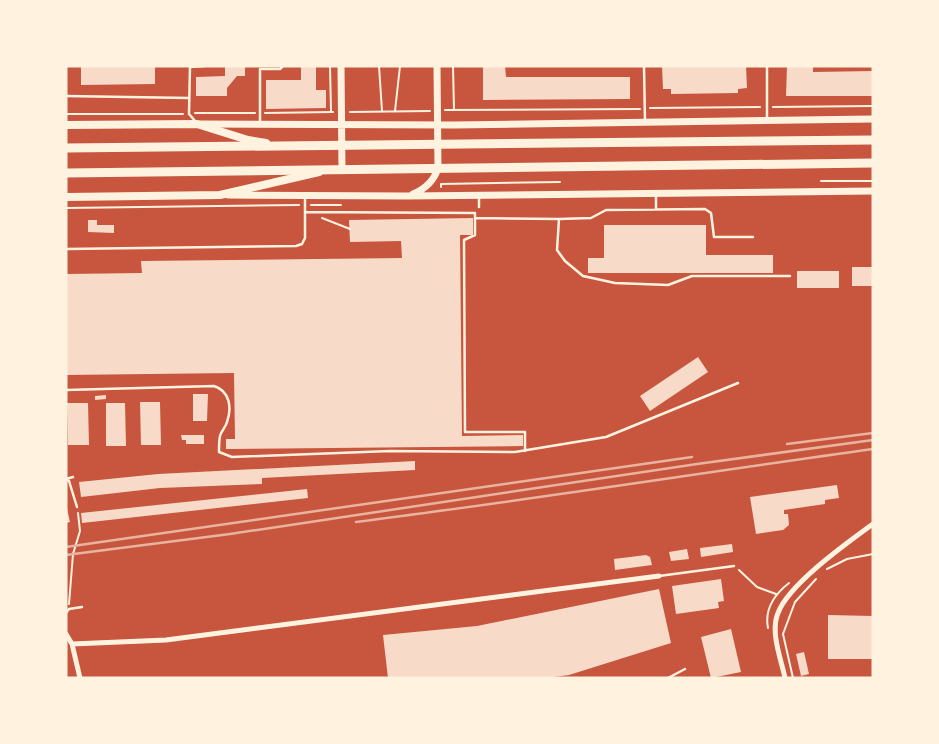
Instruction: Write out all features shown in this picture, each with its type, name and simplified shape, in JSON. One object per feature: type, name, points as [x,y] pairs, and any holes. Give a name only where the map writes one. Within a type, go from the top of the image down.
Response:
[{"type":"main road","points":[[66,125],[197,124],[248,140],[282,146]]},
{"type":"main road","points":[[66,148],[873,140]]},
{"type":"main road","points":[[66,173],[873,163]]},
{"type":"main road","points":[[66,197],[220,195],[327,171]]},
{"type":"street","points":[[341,66],[342,170]]},
{"type":"street","points":[[408,196],[428,185],[435,177],[438,168],[436,66]]},
{"type":"street","points":[[197,124],[437,125],[873,119]]},
{"type":"street","points":[[220,195],[408,196],[873,190]]},
{"type":"street","points":[[785,678],[775,633],[777,614],[790,595],[832,554],[873,524]]},
{"type":"street","points":[[72,644],[166,640],[659,576]]},
{"type":"street","points":[[66,634],[72,644],[80,678]]},
{"type":"lane","points":[[197,124],[190,114],[190,67],[204,66]]},
{"type":"lane","points":[[260,124],[260,68],[280,69],[283,66]]},
{"type":"lane","points":[[644,66],[644,123]]},
{"type":"lane","points":[[767,66],[767,120]]},
{"type":"lane","points":[[66,96],[189,98]]},
{"type":"lane","points":[[656,193],[656,209]]},
{"type":"lane","points":[[66,249],[296,246],[302,244],[305,238],[305,194]]},
{"type":"lane","points":[[479,207],[480,195]]},
{"type":"lane","points":[[475,218],[591,218],[606,210],[705,209],[711,213],[714,237],[753,237]]},
{"type":"lane","points":[[306,212],[475,213],[475,235],[464,240],[465,432],[525,432],[525,451]]},
{"type":"lane","points":[[559,219],[557,250],[565,261],[584,276],[615,283],[642,285],[668,285],[692,276],[790,276]]},
{"type":"lane","points":[[66,390],[214,386],[220,388],[226,393],[230,409],[227,424],[220,436],[219,452],[232,457],[390,451],[525,451],[606,437],[738,383]]},
{"type":"lane","points":[[73,477],[66,479],[71,487],[77,507]]},
{"type":"lane","points":[[66,488],[71,487]]},
{"type":"lane","points":[[659,576],[734,566]]},
{"type":"lane","points":[[66,613],[69,609],[82,607]]},
{"type":"lane","points":[[668,678],[685,669]]},
{"type":"path","points":[[330,66],[331,112]]},
{"type":"path","points":[[379,66],[382,111]]},
{"type":"path","points":[[395,111],[400,66]]},
{"type":"path","points":[[453,66],[454,110]]},
{"type":"path","points":[[66,114],[873,106]]},
{"type":"path","points":[[454,179],[454,184]]},
{"type":"path","points":[[821,181],[873,181]]},
{"type":"path","points":[[441,186],[442,184],[560,182]]},
{"type":"path","points":[[66,208],[344,205]]},
{"type":"path","points":[[306,212],[350,229]]},
{"type":"path","points":[[69,609],[73,554],[80,531],[77,507]]},
{"type":"path","points":[[824,571],[846,559],[873,554]]},
{"type":"path","points":[[734,566],[757,587],[776,594]]},
{"type":"path","points":[[793,678],[783,634],[795,602],[818,577]]},
{"type":"building","points":[[81,66],[155,66],[155,84],[81,85]]},
{"type":"building","points":[[225,66],[245,66],[245,76],[237,76],[227,88],[227,96],[196,96],[196,77],[225,76]]},
{"type":"building","points":[[301,66],[316,66],[316,90],[326,90],[326,108],[266,109],[266,80],[301,80]]},
{"type":"building","points":[[483,66],[505,66],[506,77],[630,77],[630,99],[483,100]]},
{"type":"building","points":[[662,66],[746,66],[747,88],[738,89],[738,93],[671,94],[671,89],[663,89]]},
{"type":"building","points":[[787,66],[813,66],[813,72],[873,71],[873,96],[786,96]]},
{"type":"building","points":[[473,218],[473,235],[460,235],[462,436],[523,435],[523,446],[226,449],[226,439],[235,439],[234,373],[66,375],[66,274],[142,273],[141,261],[402,258],[401,241],[350,242],[349,220]]},
{"type":"building","points":[[88,220],[97,220],[97,225],[114,225],[114,233],[88,232]]},
{"type":"building","points":[[604,225],[706,225],[706,255],[773,255],[773,273],[588,273],[588,258],[604,258]]},
{"type":"building","points":[[852,267],[873,267],[873,286],[852,286]]},
{"type":"building","points":[[797,271],[839,271],[839,288],[797,288]]},
{"type":"building","points":[[698,357],[708,372],[650,411],[640,396]]},
{"type":"building","points":[[193,394],[208,394],[207,421],[193,421]]},
{"type":"building","points":[[106,395],[106,399],[95,400],[95,396]]},
{"type":"building","points":[[140,402],[160,402],[161,445],[141,445]]},
{"type":"building","points":[[67,403],[88,403],[89,445],[68,445]]},
{"type":"building","points":[[106,403],[125,403],[126,446],[106,446]]},
{"type":"building","points":[[181,435],[204,435],[204,444],[186,444],[186,440],[182,440]]},
{"type":"building","points":[[415,461],[415,470],[262,478],[262,484],[160,488],[81,497],[79,482],[158,474]]},
{"type":"building","points":[[837,485],[839,498],[825,500],[825,504],[784,510],[784,514],[788,514],[789,525],[783,530],[756,534],[750,497]]},
{"type":"building","points":[[307,489],[308,498],[82,523],[81,513]]},
{"type":"building","points":[[66,504],[70,522],[66,523]]},
{"type":"building","points":[[732,544],[733,552],[701,557],[700,548]]},
{"type":"building","points":[[687,549],[689,559],[671,561],[669,552]]},
{"type":"building","points":[[646,555],[650,557],[652,565],[615,570],[614,559]]},
{"type":"building","points":[[721,579],[724,601],[718,602],[719,608],[676,614],[672,586]]},
{"type":"building","points":[[659,589],[671,643],[569,675],[546,678],[388,678],[383,635],[477,626]]},
{"type":"building","points":[[828,615],[873,616],[873,659],[828,659]]},
{"type":"building","points":[[731,629],[741,672],[711,678],[701,637]]},
{"type":"building","points":[[804,652],[809,674],[801,676],[796,654]]},
{"type":"railway","points":[[787,444],[873,433]]},
{"type":"railway","points":[[66,555],[230,534],[697,464],[873,440]]},
{"type":"railway","points":[[356,522],[873,449]]},
{"type":"railway","points":[[66,547],[692,457]]}]
